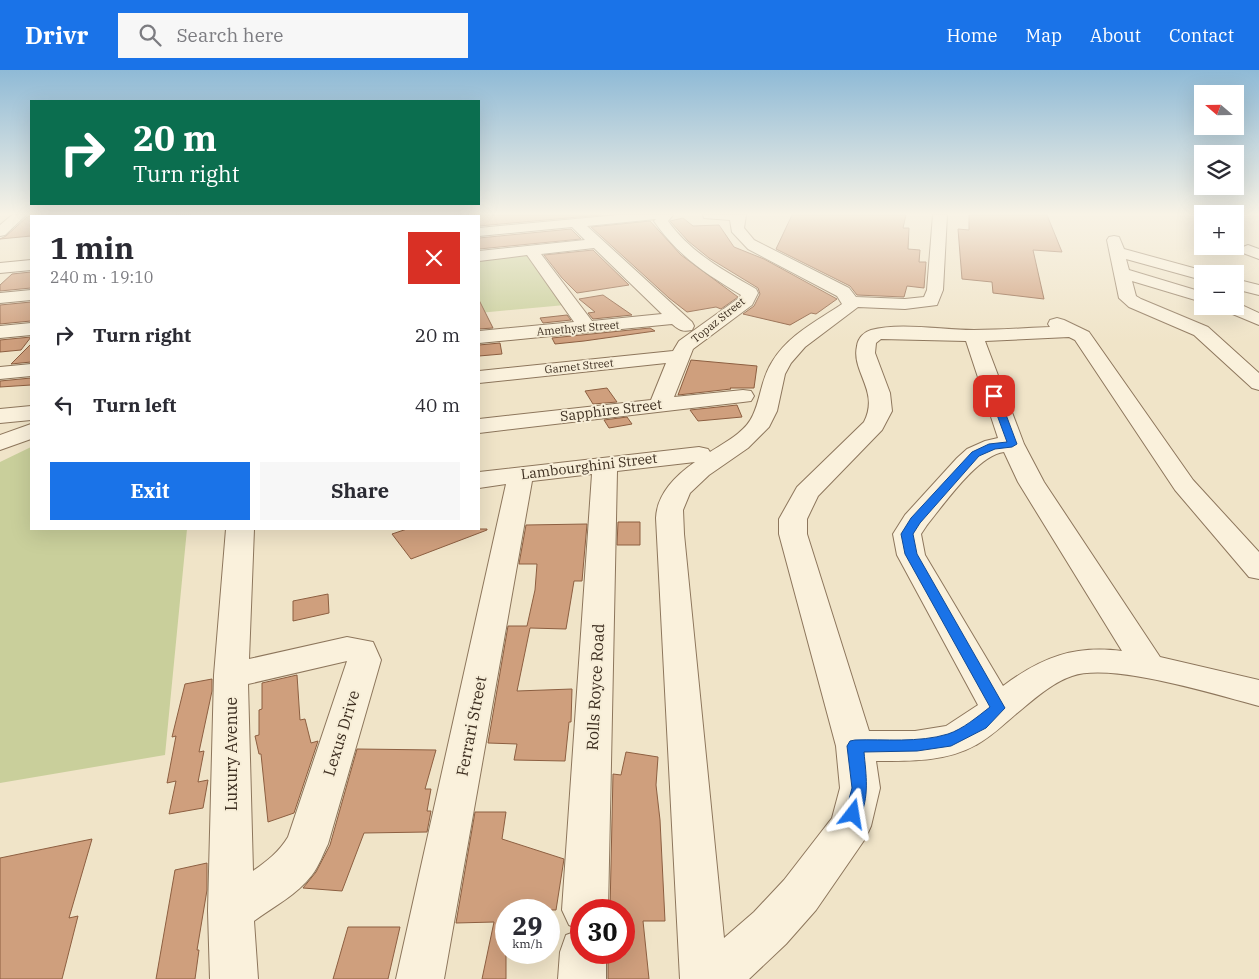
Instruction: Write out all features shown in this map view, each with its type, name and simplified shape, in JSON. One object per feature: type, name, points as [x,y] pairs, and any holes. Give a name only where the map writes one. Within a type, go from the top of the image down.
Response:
[{"type":"street","points":[[536,257],[587,327]]},
{"type":"street","points":[[611,257],[698,336]]},
{"type":"street","name":"Topaz Street","points":[[660,404],[679,356],[686,345],[746,300],[750,293],[692,257]]},
{"type":"street","points":[[775,257],[842,292],[846,307]]},
{"type":"street","points":[[704,979],[670,534],[671,504],[685,482],[740,443],[762,420],[775,374],[787,353],[846,307],[931,301],[935,290],[937,257]]},
{"type":"street","points":[[1119,257],[1128,298],[1202,331],[1256,378]]},
{"type":"street","points":[[1150,257],[1194,272]]},
{"type":"street","points":[[0,268],[30,265]]},
{"type":"street","points":[[1124,273],[1194,295]]},
{"type":"street","points":[[1244,286],[1259,290]]},
{"type":"street","points":[[0,298],[30,295]]},
{"type":"street","points":[[846,307],[942,322],[1048,322],[1074,331],[1082,336],[1184,485],[1259,570]]},
{"type":"street","points":[[1244,313],[1259,320]]},
{"type":"street","name":"Amethyst Street","points":[[480,337],[676,318]]},
{"type":"street","points":[[0,332],[30,329]]},
{"type":"street","points":[[714,979],[770,928],[800,895],[850,826],[860,788],[855,746],[793,534],[794,519],[806,493],[874,425],[881,411],[879,393],[865,353],[866,341],[875,334],[884,333],[974,336],[1074,331]]},
{"type":"street","points":[[974,336],[1012,444],[1031,482],[1150,668]]},
{"type":"street","name":"Garnet Street","points":[[480,377],[679,356]]},
{"type":"street","points":[[0,373],[30,370]]},
{"type":"street","name":"Sapphire Street","points":[[480,426],[743,396]]},
{"type":"street","points":[[0,416],[30,413]]},
{"type":"street","points":[[0,443],[30,431]]},
{"type":"street","points":[[998,708],[911,554],[907,534],[915,521],[976,454],[993,446],[1012,444]]},
{"type":"street","name":"Lambourghini Street","points":[[480,480],[699,454]]},
{"type":"street","name":"Rolls Royce Road","points":[[585,899],[605,464]]},
{"type":"street","name":"Ferrari Street","points":[[420,979],[521,474]]},
{"type":"street","name":"Luxury Avenue","points":[[234,979],[231,911],[231,675],[240,530]]},
{"type":"street","name":"Lexus Drive","points":[[231,675],[347,649],[361,650],[364,660],[307,844],[297,861],[284,874],[231,911]]},
{"type":"street","points":[[855,746],[917,745],[951,740],[980,724],[1040,677],[1068,664],[1088,661],[1150,668],[1259,693]]},
{"type":"street","points":[[582,979],[583,964]]},
{"type":"green space","points":[[480,257],[530,257],[565,305],[480,313]]},
{"type":"green space","points":[[30,447],[30,530],[187,530],[165,755],[0,783],[0,462]]},
{"type":"building","points":[[546,257],[601,257],[629,285],[577,293]]},
{"type":"building","points":[[624,257],[684,257],[738,297],[721,309],[716,307],[687,312]]},
{"type":"building","points":[[760,257],[837,299],[816,314],[811,313],[790,325],[743,314],[754,306],[760,294],[758,288],[709,258]]},
{"type":"building","points":[[793,257],[919,257],[919,262],[926,262],[924,288],[907,286],[904,297],[857,295],[850,286]]},
{"type":"building","points":[[960,257],[1035,257],[1044,299],[993,293],[992,282],[962,279]]},
{"type":"building","points":[[30,272],[30,288],[0,291],[0,285],[12,274]]},
{"type":"building","points":[[603,295],[632,315],[593,319],[588,313],[595,312],[579,299]]},
{"type":"building","points":[[30,302],[30,321],[0,324],[0,305]]},
{"type":"building","points":[[480,302],[493,328],[480,329]]},
{"type":"building","points":[[567,315],[571,320],[543,323],[540,318]]},
{"type":"building","points":[[650,328],[655,331],[555,344],[552,338]]},
{"type":"building","points":[[30,337],[21,350],[0,352],[0,340]]},
{"type":"building","points":[[500,343],[502,354],[480,356],[480,345]]},
{"type":"building","points":[[30,345],[30,362],[11,364]]},
{"type":"building","points":[[691,360],[757,366],[754,388],[730,388],[678,395]]},
{"type":"building","points":[[30,378],[30,385],[0,387],[0,381]]},
{"type":"building","points":[[607,388],[617,402],[593,404],[585,391]]},
{"type":"building","points":[[737,405],[742,417],[698,421],[690,410]]},
{"type":"building","points":[[627,417],[632,424],[609,428],[604,420]]},
{"type":"building","points":[[618,522],[640,522],[640,545],[617,545]]},
{"type":"building","points":[[587,524],[582,581],[574,581],[566,629],[530,628],[517,691],[572,689],[571,722],[569,722],[565,761],[514,760],[517,744],[488,743],[508,626],[527,626],[535,590],[537,564],[519,564],[526,525]]},
{"type":"building","points":[[487,529],[411,559],[392,534],[404,530]]},
{"type":"building","points":[[328,594],[329,613],[293,621],[293,601]]},
{"type":"building","points":[[297,675],[300,720],[305,719],[311,743],[318,741],[294,813],[268,822],[261,754],[259,754],[255,736],[259,735],[262,683]]},
{"type":"building","points":[[212,679],[212,691],[199,752],[204,751],[198,782],[208,780],[203,808],[169,814],[176,781],[167,783],[176,736],[172,737],[185,684]]},
{"type":"building","points":[[357,749],[436,750],[425,789],[431,789],[427,811],[431,811],[427,832],[364,833],[342,891],[303,888],[316,872],[330,845]]},
{"type":"building","points":[[626,752],[658,757],[656,785],[660,820],[665,921],[643,921],[649,979],[608,979],[608,964],[635,964],[635,899],[610,899],[613,774],[621,775]]},
{"type":"building","points":[[475,812],[506,812],[502,839],[564,859],[558,899],[495,899],[495,964],[506,964],[506,979],[482,979],[494,922],[456,923]]},
{"type":"building","points":[[92,839],[69,918],[78,916],[62,979],[0,979],[0,858]]},
{"type":"building","points":[[207,863],[207,890],[197,950],[199,950],[195,979],[156,979],[175,870]]},
{"type":"building","points":[[348,927],[400,927],[388,979],[333,979]]},
{"type":"route","points":[[853,814],[860,788],[855,746],[917,745],[951,740],[980,724],[998,708],[911,554],[907,534],[915,521],[976,454],[993,446],[1012,444],[994,396]]}]
